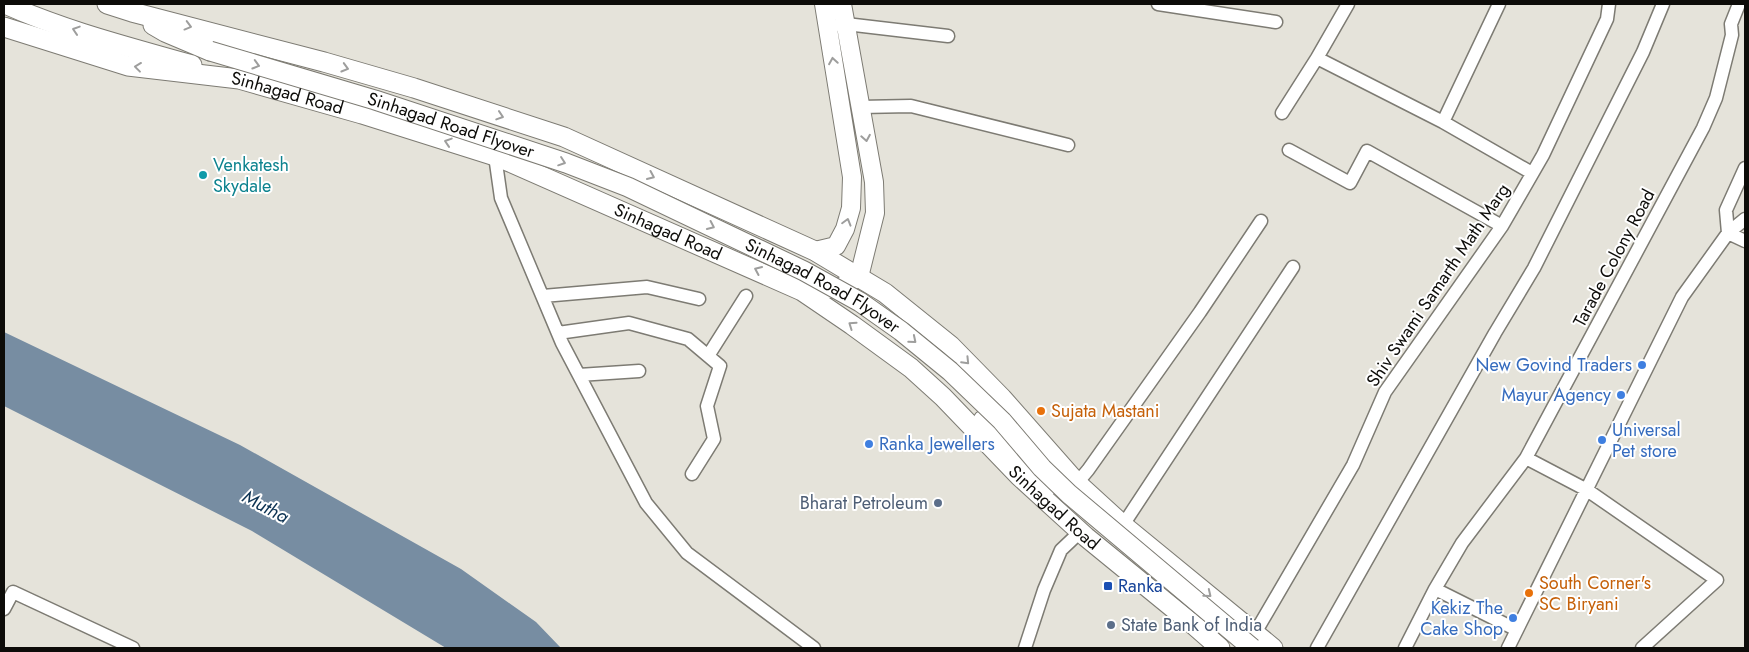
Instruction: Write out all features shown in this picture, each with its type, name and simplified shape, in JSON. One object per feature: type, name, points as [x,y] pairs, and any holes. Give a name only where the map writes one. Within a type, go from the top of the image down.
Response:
[{"type":"main road","points":[[5,4],[26,13],[139,50],[239,78]]},
{"type":"main road","name":"Sinhagad Road","points":[[107,4],[414,88],[564,137],[815,251],[885,293],[952,346],[1002,398],[1077,483],[1254,641],[1273,648]]},
{"type":"main road","name":"Sinhagad Road Flyover","points":[[132,12],[165,32],[210,51],[375,100],[566,163],[628,187],[804,271],[860,302],[902,331],[950,371],[1002,421],[1042,468],[1069,494],[1254,641]]},
{"type":"main road","name":"Sinhagad Road","points":[[4,27],[128,66],[239,78],[495,156],[802,291],[911,368],[1019,476],[1080,532],[1220,648]]},
{"type":"main road","points":[[911,368],[945,385],[967,404],[1087,525],[1233,648]]},
{"type":"street","points":[[815,251],[836,246],[845,229],[850,208],[852,177],[824,4]]},
{"type":"street","points":[[802,291],[839,288],[859,277],[875,213],[874,182],[842,4]]},
{"type":"street","points":[[1158,4],[1276,22]]},
{"type":"street","points":[[1282,113],[1348,4]]},
{"type":"street","points":[[1443,122],[1499,4]]},
{"type":"street","name":"Shiv Swami Samarth Math Marg","points":[[1254,641],[1353,465],[1385,392],[1502,226],[1543,155],[1607,19],[1608,4]]},
{"type":"street","points":[[1317,648],[1494,333],[1534,268],[1643,52],[1663,4]]},
{"type":"street","name":"Tarade Colony Road","points":[[1405,648],[1435,589],[1462,542],[1526,458],[1703,128],[1718,90],[1732,35],[1731,24],[1739,4]]},
{"type":"street","points":[[828,27],[846,24],[948,36]]},
{"type":"street","points":[[1317,58],[1443,122],[1532,173]]},
{"type":"street","points":[[860,107],[911,106],[1068,145]]},
{"type":"street","points":[[1289,150],[1350,183],[1367,151],[1502,226]]},
{"type":"street","points":[[495,156],[502,198],[558,333],[646,504],[687,553],[814,648]]},
{"type":"street","points":[[1728,233],[1726,210],[1745,168]]},
{"type":"street","points":[[1508,648],[1682,297],[1728,233],[1745,219]]},
{"type":"street","points":[[1077,483],[1200,312],[1261,222]]},
{"type":"street","points":[[1728,233],[1745,242]]},
{"type":"street","points":[[1123,525],[1293,267]]},
{"type":"street","points":[[543,296],[647,287],[699,299]]},
{"type":"street","points":[[708,356],[746,296]]},
{"type":"street","points":[[558,333],[629,324],[688,339],[720,366],[707,406],[714,439],[692,474]]},
{"type":"street","points":[[579,375],[639,371]]},
{"type":"street","points":[[1526,458],[1587,490],[1716,580],[1651,646]]},
{"type":"street","points":[[1025,648],[1044,590],[1061,550],[1080,532]]},
{"type":"street","points":[[1435,589],[1517,630]]},
{"type":"street","points":[[4,609],[13,592],[133,648]]},
{"type":"water","name":"Mutha","points":[[4,332],[240,445],[461,569],[536,622],[561,648],[446,648],[252,531],[4,406]]},
{"type":"place","name":"Venkatesh Skydale","points":[[203,175]]},
{"type":"place","name":"New Govind Traders","points":[[1642,365]]},
{"type":"place","name":"Mayur Agency","points":[[1621,395]]},
{"type":"place","name":"Sujata Mastani","points":[[1041,411]]},
{"type":"place","name":"Universal Pet store","points":[[1602,440]]},
{"type":"place","name":"Ranka Jewellers","points":[[869,444]]},
{"type":"place","name":"Bharat Petroleum","points":[[938,503]]},
{"type":"place","name":"Ranka","points":[[1108,586]]},
{"type":"place","name":"South Corner's SC Biryani","points":[[1529,593]]},
{"type":"place","name":"Kekiz The Cake Shop","points":[[1513,618]]},
{"type":"place","name":"State Bank of India","points":[[1111,625]]}]
